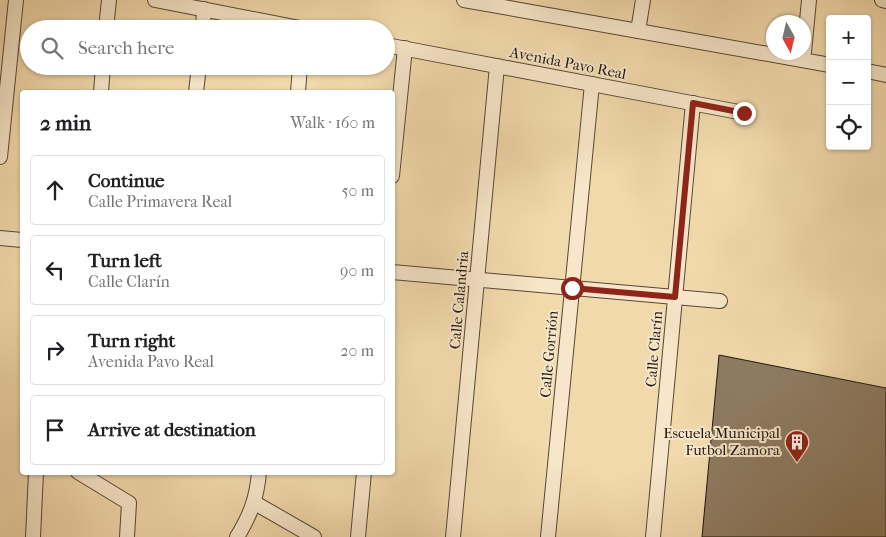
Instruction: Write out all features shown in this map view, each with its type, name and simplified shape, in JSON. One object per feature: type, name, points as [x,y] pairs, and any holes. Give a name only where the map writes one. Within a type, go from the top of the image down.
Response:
[{"type":"street","points":[[0,157],[16,0]]},
{"type":"street","points":[[107,20],[109,0]]},
{"type":"street","points":[[156,0],[259,20]]},
{"type":"street","points":[[464,0],[638,31],[766,50]]},
{"type":"street","points":[[638,31],[643,0]]},
{"type":"street","points":[[807,15],[809,0]]},
{"type":"street","points":[[882,0],[886,2]]},
{"type":"street","points":[[203,20],[204,9]]},
{"type":"street","name":"Avenida Pavo Real","points":[[395,46],[744,113]]},
{"type":"street","points":[[395,146],[405,48]]},
{"type":"street","points":[[811,58],[826,64]]},
{"type":"street","name":"Calle Calandria","points":[[453,537],[498,66]]},
{"type":"street","points":[[871,73],[886,75]]},
{"type":"street","points":[[101,90],[102,75]]},
{"type":"street","points":[[196,90],[198,75]]},
{"type":"street","points":[[298,90],[299,75]]},
{"type":"street","name":"Calle Gorrión","points":[[548,537],[592,84]]},
{"type":"street","name":"Calle Clarín","points":[[653,537],[693,103]]},
{"type":"street","points":[[0,238],[20,240]]},
{"type":"street","points":[[395,272],[720,301]]},
{"type":"street","points":[[33,537],[36,475]]},
{"type":"street","points":[[83,475],[129,503],[127,537]]},
{"type":"street","points":[[237,537],[255,503],[259,475]]},
{"type":"street","points":[[358,537],[364,475]]},
{"type":"street","points":[[255,503],[314,537]]},
{"type":"building","name":"Escuela Municipal Futbol Zamora","points":[[719,355],[886,388],[886,537],[702,537]]},
{"type":"place","name":"Escuela Municipal Futbol Zamora","points":[[797,463]]},
{"type":"route","points":[[572,288],[675,297],[693,103],[744,113]]}]
